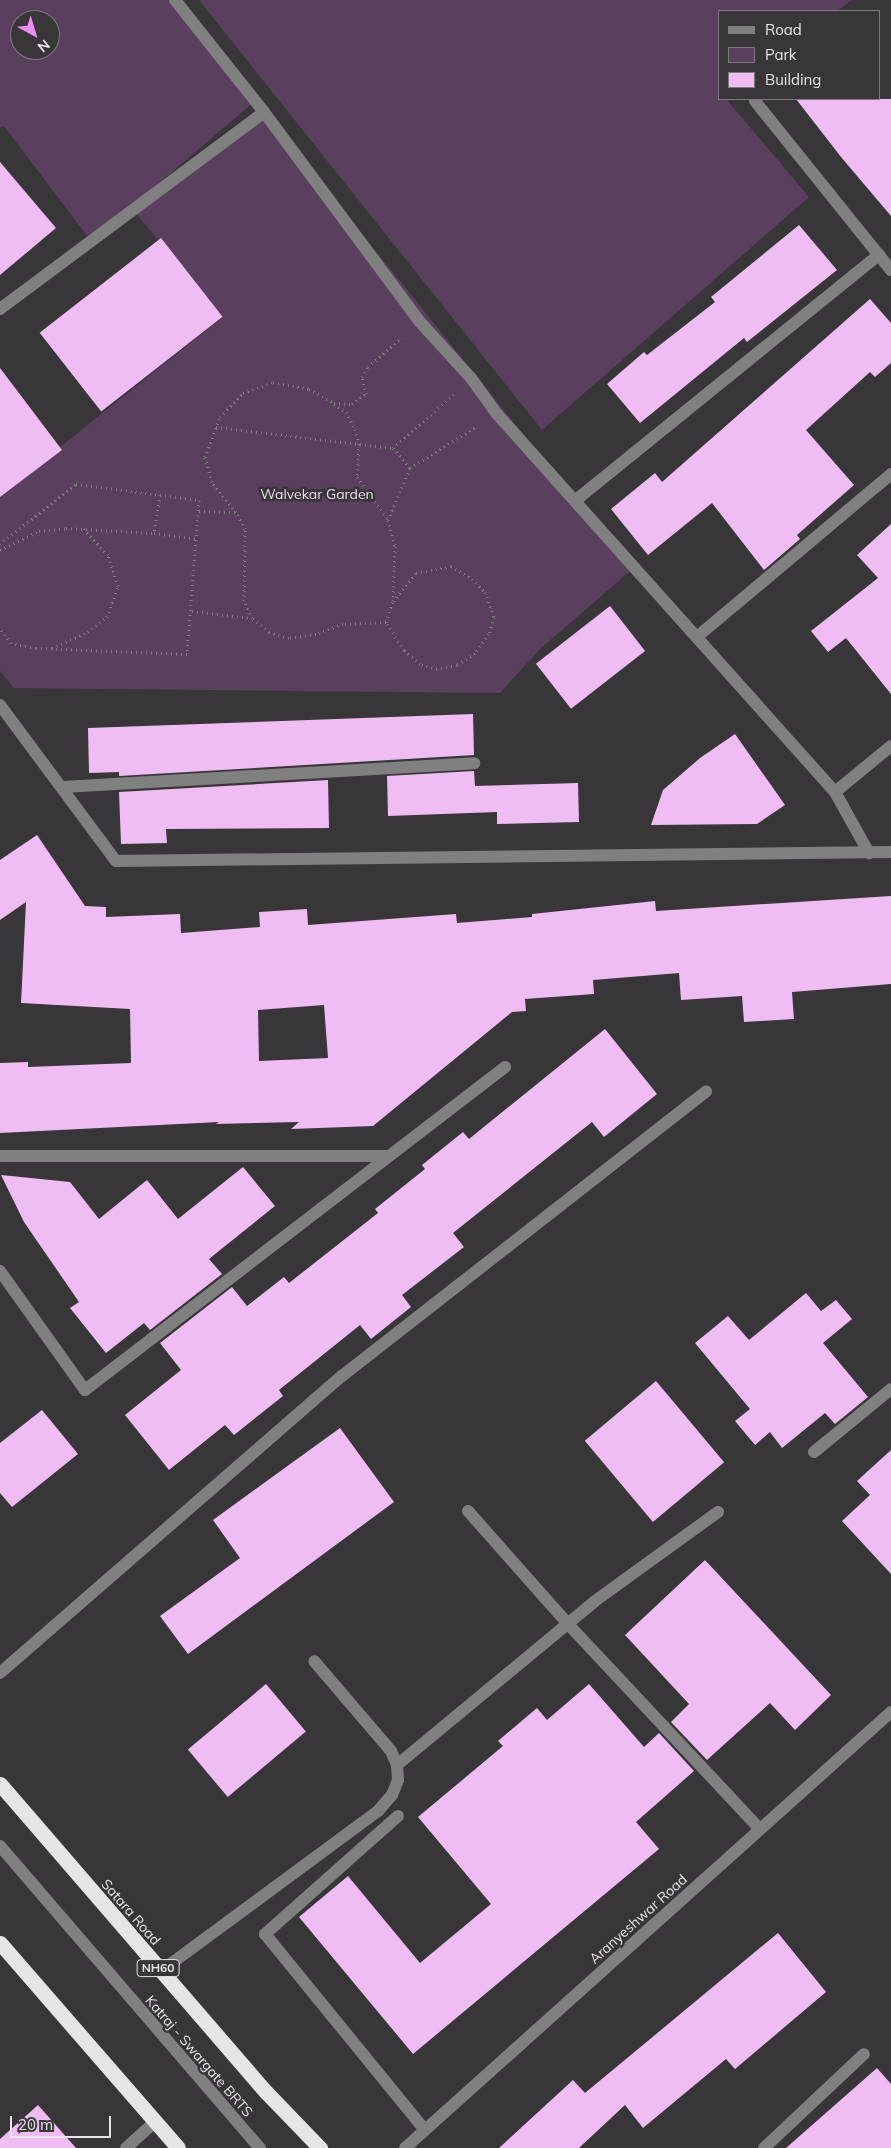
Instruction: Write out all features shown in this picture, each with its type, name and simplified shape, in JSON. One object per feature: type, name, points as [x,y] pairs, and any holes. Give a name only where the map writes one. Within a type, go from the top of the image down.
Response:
[{"type":"highway","name":"Satara Road","points":[[0,1784],[266,2092],[320,2148]]},
{"type":"highway","points":[[0,1943],[178,2148]]},
{"type":"street","points":[[175,0],[264,112],[420,322],[472,378],[497,414],[698,636],[835,792],[869,853]]},
{"type":"street","points":[[755,101],[891,270]]},
{"type":"street","points":[[0,308],[264,112]]},
{"type":"street","points":[[576,500],[879,256]]},
{"type":"street","points":[[698,636],[891,474]]},
{"type":"street","points":[[0,704],[116,861],[891,852]]},
{"type":"street","points":[[835,792],[891,746]]},
{"type":"street","points":[[63,787],[474,763]]},
{"type":"street","points":[[0,1271],[85,1390],[504,1067]]},
{"type":"street","points":[[0,1673],[342,1376],[706,1092]]},
{"type":"street","points":[[0,1156],[388,1156]]},
{"type":"street","points":[[814,1452],[891,1390]]},
{"type":"street","points":[[468,1511],[568,1624],[760,1829]]},
{"type":"street","points":[[397,1765],[568,1624],[718,1512]]},
{"type":"street","points":[[161,1971],[378,1811],[392,1795],[398,1780],[397,1765],[391,1751],[314,1661]]},
{"type":"street","name":"Aranyeshwar Road","points":[[405,2148],[891,1712]]},
{"type":"street","points":[[398,1816],[265,1934],[425,2130]]},
{"type":"street","name":"Katraj - Swargate BRTS","points":[[0,1846],[260,2148]]},
{"type":"street","points":[[764,2148],[864,2054]]},
{"type":"street","points":[[126,2148],[155,2122]]},
{"type":"path","points":[[334,403],[352,404],[366,394],[362,377],[368,367],[420,322]]},
{"type":"path","points":[[393,448],[472,378]]},
{"type":"path","points":[[273,382],[309,389],[346,412],[359,444],[357,477],[388,520],[394,546],[393,600],[386,622],[343,624],[316,634],[289,638],[269,632],[252,618],[244,601],[245,529],[236,512],[212,482],[205,457],[220,417],[243,393],[273,382]]},
{"type":"path","points":[[388,520],[410,468],[497,414]]},
{"type":"path","points":[[216,427],[393,448],[410,468]]},
{"type":"path","points":[[0,544],[76,484],[199,500],[192,611],[186,654],[50,649],[11,643],[0,628]]},
{"type":"path","points":[[154,533],[160,495]]},
{"type":"path","points":[[198,511],[236,512]]},
{"type":"path","points":[[0,550],[39,531],[82,528],[154,533],[197,539]]},
{"type":"path","points":[[50,649],[88,632],[106,617],[118,586],[108,555],[82,528]]},
{"type":"path","points":[[386,622],[404,650],[420,664],[437,669],[457,665],[475,653],[489,634],[494,618],[485,592],[472,578],[451,566],[416,573],[393,600]]},
{"type":"path","points":[[192,611],[252,618]]},
{"type":"green space","points":[[0,0],[175,0],[255,101],[91,241],[4,126],[0,128]]},
{"type":"green space","points":[[199,0],[852,0],[838,10],[718,10],[718,100],[727,100],[809,197],[542,430]]},
{"type":"green space","name":"Walvekar Garden","points":[[264,112],[576,500],[636,566],[540,649],[500,693],[14,688],[0,671],[0,495],[223,317],[133,210]]},
{"type":"building","points":[[891,99],[891,216],[841,157],[797,100]]},
{"type":"building","points":[[0,162],[56,228],[0,275]]},
{"type":"building","points":[[799,225],[837,270],[747,342],[744,338],[640,423],[607,384],[644,352],[647,355],[715,302],[711,297]]},
{"type":"building","points":[[161,238],[223,317],[101,412],[40,333]]},
{"type":"building","points":[[870,299],[891,323],[891,363],[875,377],[870,372],[806,430],[854,485],[797,535],[800,539],[764,570],[712,503],[648,555],[611,509],[655,473],[662,482]]},
{"type":"building","points":[[0,368],[62,450],[0,497]]},
{"type":"building","points":[[891,524],[891,694],[846,638],[828,652],[811,631],[878,578],[857,555]]},
{"type":"building","points":[[610,606],[645,651],[571,709],[536,664]]},
{"type":"building","points":[[473,714],[474,755],[119,776],[119,772],[89,773],[88,728]]},
{"type":"building","points":[[735,734],[785,805],[757,824],[651,825],[663,790],[700,758]]},
{"type":"building","points":[[474,771],[475,786],[578,783],[579,822],[497,824],[497,812],[388,816],[387,776]]},
{"type":"building","points":[[328,780],[329,828],[166,829],[167,843],[121,844],[119,792]]},
{"type":"building","points":[[37,835],[85,906],[106,907],[106,917],[180,914],[181,933],[260,927],[259,912],[307,909],[308,925],[456,914],[457,923],[532,917],[532,914],[655,901],[656,911],[891,896],[891,984],[792,992],[794,1019],[744,1022],[742,996],[681,1000],[679,973],[593,980],[594,994],[525,999],[526,1011],[512,1012],[373,1126],[291,1129],[299,1122],[216,1124],[219,1122],[0,1133],[0,1063],[28,1062],[28,1067],[131,1063],[130,1009],[21,1003],[26,902],[0,920],[0,860]],"holes":[[[324,1005],[328,1058],[259,1061],[258,1010]]]},
{"type":"building","points":[[605,1029],[657,1094],[604,1137],[592,1122],[453,1233],[464,1247],[402,1295],[411,1307],[371,1339],[360,1325],[279,1390],[283,1396],[234,1435],[225,1425],[169,1470],[125,1415],[181,1370],[160,1343],[232,1287],[247,1306],[284,1277],[289,1283],[378,1213],[375,1209],[425,1169],[422,1165],[463,1132],[469,1139]]},
{"type":"building","points":[[243,1167],[275,1206],[209,1259],[222,1274],[150,1330],[144,1323],[106,1353],[70,1308],[79,1302],[24,1222],[1,1175],[70,1182],[99,1219],[147,1180],[178,1219]]},
{"type":"building","points":[[806,1293],[821,1311],[836,1300],[852,1319],[823,1343],[868,1397],[835,1424],[825,1413],[782,1448],[770,1432],[755,1445],[735,1421],[750,1409],[695,1343],[728,1316],[749,1340]]},
{"type":"building","points":[[656,1381],[724,1462],[653,1522],[585,1441]]},
{"type":"building","points":[[42,1410],[78,1454],[12,1507],[0,1493],[0,1443]]},
{"type":"building","points":[[340,1428],[394,1502],[188,1654],[160,1616],[240,1558],[213,1520]]},
{"type":"building","points":[[891,1450],[891,1574],[842,1521],[870,1495],[857,1481]]},
{"type":"building","points":[[705,1560],[831,1695],[795,1730],[770,1703],[707,1760],[671,1722],[689,1704],[625,1635]]},
{"type":"building","points":[[266,1684],[306,1731],[228,1797],[188,1750]]},
{"type":"building","points":[[589,1684],[644,1747],[659,1733],[694,1771],[636,1822],[659,1849],[413,2054],[299,1917],[348,1876],[420,1963],[491,1904],[418,1817],[503,1746],[498,1741],[537,1708],[547,1720]]},
{"type":"building","points":[[778,1933],[826,1992],[735,2069],[726,2059],[643,2128],[625,2105],[579,2148],[499,2148],[573,2080],[585,2093]]},
{"type":"building","points":[[877,2068],[891,2084],[891,2148],[786,2148]]},
{"type":"building","points":[[38,2105],[76,2148],[0,2148],[0,2139]]}]
